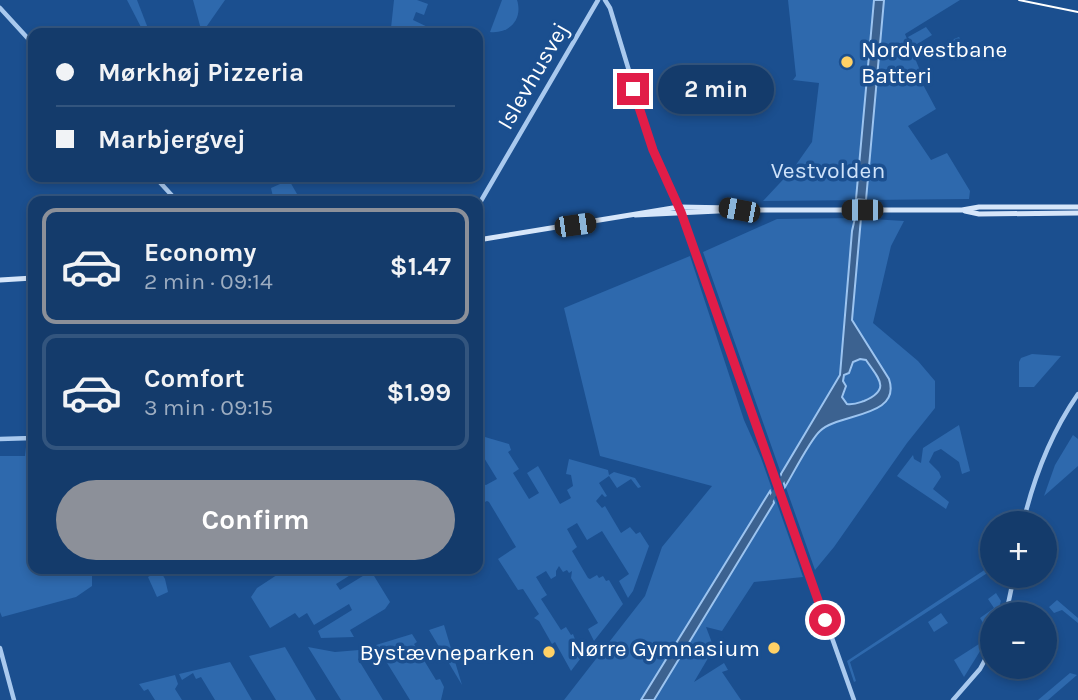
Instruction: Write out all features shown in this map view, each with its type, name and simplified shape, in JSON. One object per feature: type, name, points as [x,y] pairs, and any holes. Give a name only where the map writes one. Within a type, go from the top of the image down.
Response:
[{"type":"main road","points":[[483,239],[635,215],[723,207],[739,210],[962,210],[1078,206]]},
{"type":"main road","points":[[962,210],[979,214],[1078,213]]},
{"type":"main road","points":[[0,280],[28,278]]},
{"type":"street","name":"Islevhusvej","points":[[483,197],[598,0]]},
{"type":"street","points":[[605,0],[610,8],[653,150],[680,210],[854,700]]},
{"type":"street","points":[[0,8],[28,39]]},
{"type":"street","points":[[160,182],[172,196]]},
{"type":"street","points":[[1026,511],[1046,450],[1078,394]]},
{"type":"street","points":[[0,439],[28,438]]},
{"type":"street","points":[[0,648],[14,700]]},
{"type":"street","points":[[953,700],[980,669]]},
{"type":"green space","points":[[127,0],[137,0],[148,28],[141,28]]},
{"type":"green space","points":[[193,0],[225,0],[205,28],[201,28]]},
{"type":"green space","points":[[394,0],[417,0],[428,4],[424,15],[416,12],[413,20],[430,28],[391,28]]},
{"type":"green space","points":[[502,0],[517,0],[516,19],[504,31],[490,32]]},
{"type":"green space","name":"Vestvolden","points":[[788,0],[960,0],[905,34],[921,73],[920,79],[936,109],[908,126],[931,160],[947,153],[970,191],[969,199],[763,201],[793,169],[812,142],[819,83],[793,80],[796,76]]},
{"type":"green space","points":[[926,27],[932,35],[914,46],[908,37]]},
{"type":"green space","points":[[959,37],[967,50],[959,59],[951,57],[948,50],[954,39]]},
{"type":"green space","points":[[290,182],[298,196],[273,196],[271,188]]},
{"type":"green space","points":[[855,218],[904,221],[891,246],[873,323],[918,361],[935,381],[935,408],[815,570],[703,252],[777,219]]},
{"type":"green space","points":[[690,256],[744,420],[761,458],[803,577],[754,582],[722,631],[706,627],[714,648],[694,682],[724,663],[728,670],[722,672],[741,700],[564,700],[645,596],[662,547],[712,486],[600,456],[564,308]]},
{"type":"green space","points":[[1032,354],[1061,356],[1034,387],[1019,387],[1019,362],[1021,358]]},
{"type":"green space","points":[[959,425],[970,471],[962,474],[959,462],[941,449],[934,452],[929,462],[941,477],[933,489],[949,502],[946,509],[897,476],[913,455],[914,459],[921,463],[923,448]]},
{"type":"green space","points":[[1073,435],[1078,439],[1078,466],[1044,496],[1055,465]]},
{"type":"green space","points":[[483,436],[509,444],[511,450],[508,452],[519,469],[513,473],[529,499],[539,493],[527,473],[538,466],[560,504],[571,498],[567,490],[573,486],[571,475],[566,474],[569,459],[608,470],[609,475],[614,472],[635,478],[641,487],[638,488],[631,479],[617,488],[609,476],[599,483],[607,496],[602,494],[596,501],[602,508],[605,506],[621,533],[630,527],[636,534],[640,532],[649,546],[628,598],[619,581],[629,574],[602,531],[587,540],[577,523],[567,529],[577,547],[572,551],[588,578],[597,575],[609,580],[623,604],[594,641],[588,629],[598,623],[571,578],[572,571],[563,572],[559,566],[556,576],[551,579],[546,571],[536,577],[547,595],[541,599],[561,630],[566,627],[571,635],[573,634],[579,650],[589,644],[590,646],[571,671],[555,642],[552,644],[539,621],[534,618],[539,614],[523,589],[518,590],[498,559],[516,547],[489,502],[483,503],[483,484],[497,479],[483,456]]},
{"type":"green space","points":[[28,447],[28,574],[92,574],[92,586],[76,597],[2,617],[0,456],[25,456]]},
{"type":"green space","points":[[980,573],[980,578],[850,662],[856,681],[854,682],[847,661]]},
{"type":"green space","points":[[162,574],[168,592],[157,597],[148,577]]},
{"type":"green space","points":[[278,574],[352,574],[336,584],[340,590],[366,574],[373,574],[390,602],[385,609],[350,630],[354,637],[321,638],[318,631],[352,610],[349,604],[314,625],[307,613],[299,618],[295,613],[270,628],[251,597],[257,588]]},
{"type":"green space","points":[[996,593],[1001,601],[990,602],[988,599]]},
{"type":"green space","points":[[1057,600],[1078,618],[1078,623],[1062,610],[1057,612],[1057,602],[1055,602]]},
{"type":"green space","points":[[941,613],[948,623],[934,632],[928,622]]},
{"type":"green space","points":[[444,625],[462,685],[429,630]]},
{"type":"green space","points":[[412,634],[417,642],[414,644],[436,680],[440,679],[444,687],[441,700],[410,700],[376,645]]},
{"type":"green space","points":[[980,645],[980,651],[964,677],[954,660]]},
{"type":"green space","points":[[285,647],[316,700],[276,700],[249,656]]},
{"type":"green space","points":[[308,647],[335,652],[359,650],[363,656],[358,659],[383,700],[341,700]]},
{"type":"green space","points":[[230,662],[252,700],[215,700],[201,677],[196,679],[193,673],[182,680],[179,674]]},
{"type":"green space","points":[[1070,673],[1077,675],[1048,700],[1038,700]]},
{"type":"green space","points":[[175,675],[178,684],[175,689],[182,700],[155,700],[148,689],[144,691],[139,684]]},
{"type":"shaded area","points":[[874,0],[884,0],[866,200],[856,199]]},
{"type":"shaded area","points":[[855,218],[861,218],[852,320],[889,379],[891,392],[878,408],[829,425],[820,431],[785,487],[781,474],[840,375]],"holes":[[[866,360],[878,378],[880,388],[873,397],[847,404],[842,397],[846,386],[844,375],[849,373],[853,362]]]},
{"type":"shaded area","points":[[770,491],[774,503],[654,700],[641,700]]},
{"type":"waterway","points":[[770,501],[786,473]]},
{"type":"tram line","points":[[1019,0],[1078,12]]},
{"type":"place","name":"Nordvestbane Batteri","points":[[847,62]]},
{"type":"place","name":"Nørre Gymnasium","points":[[774,648]]},
{"type":"place","name":"Bystævneparken","points":[[549,652]]},
{"type":"route","points":[[633,89],[660,168],[681,212],[825,620]]}]
